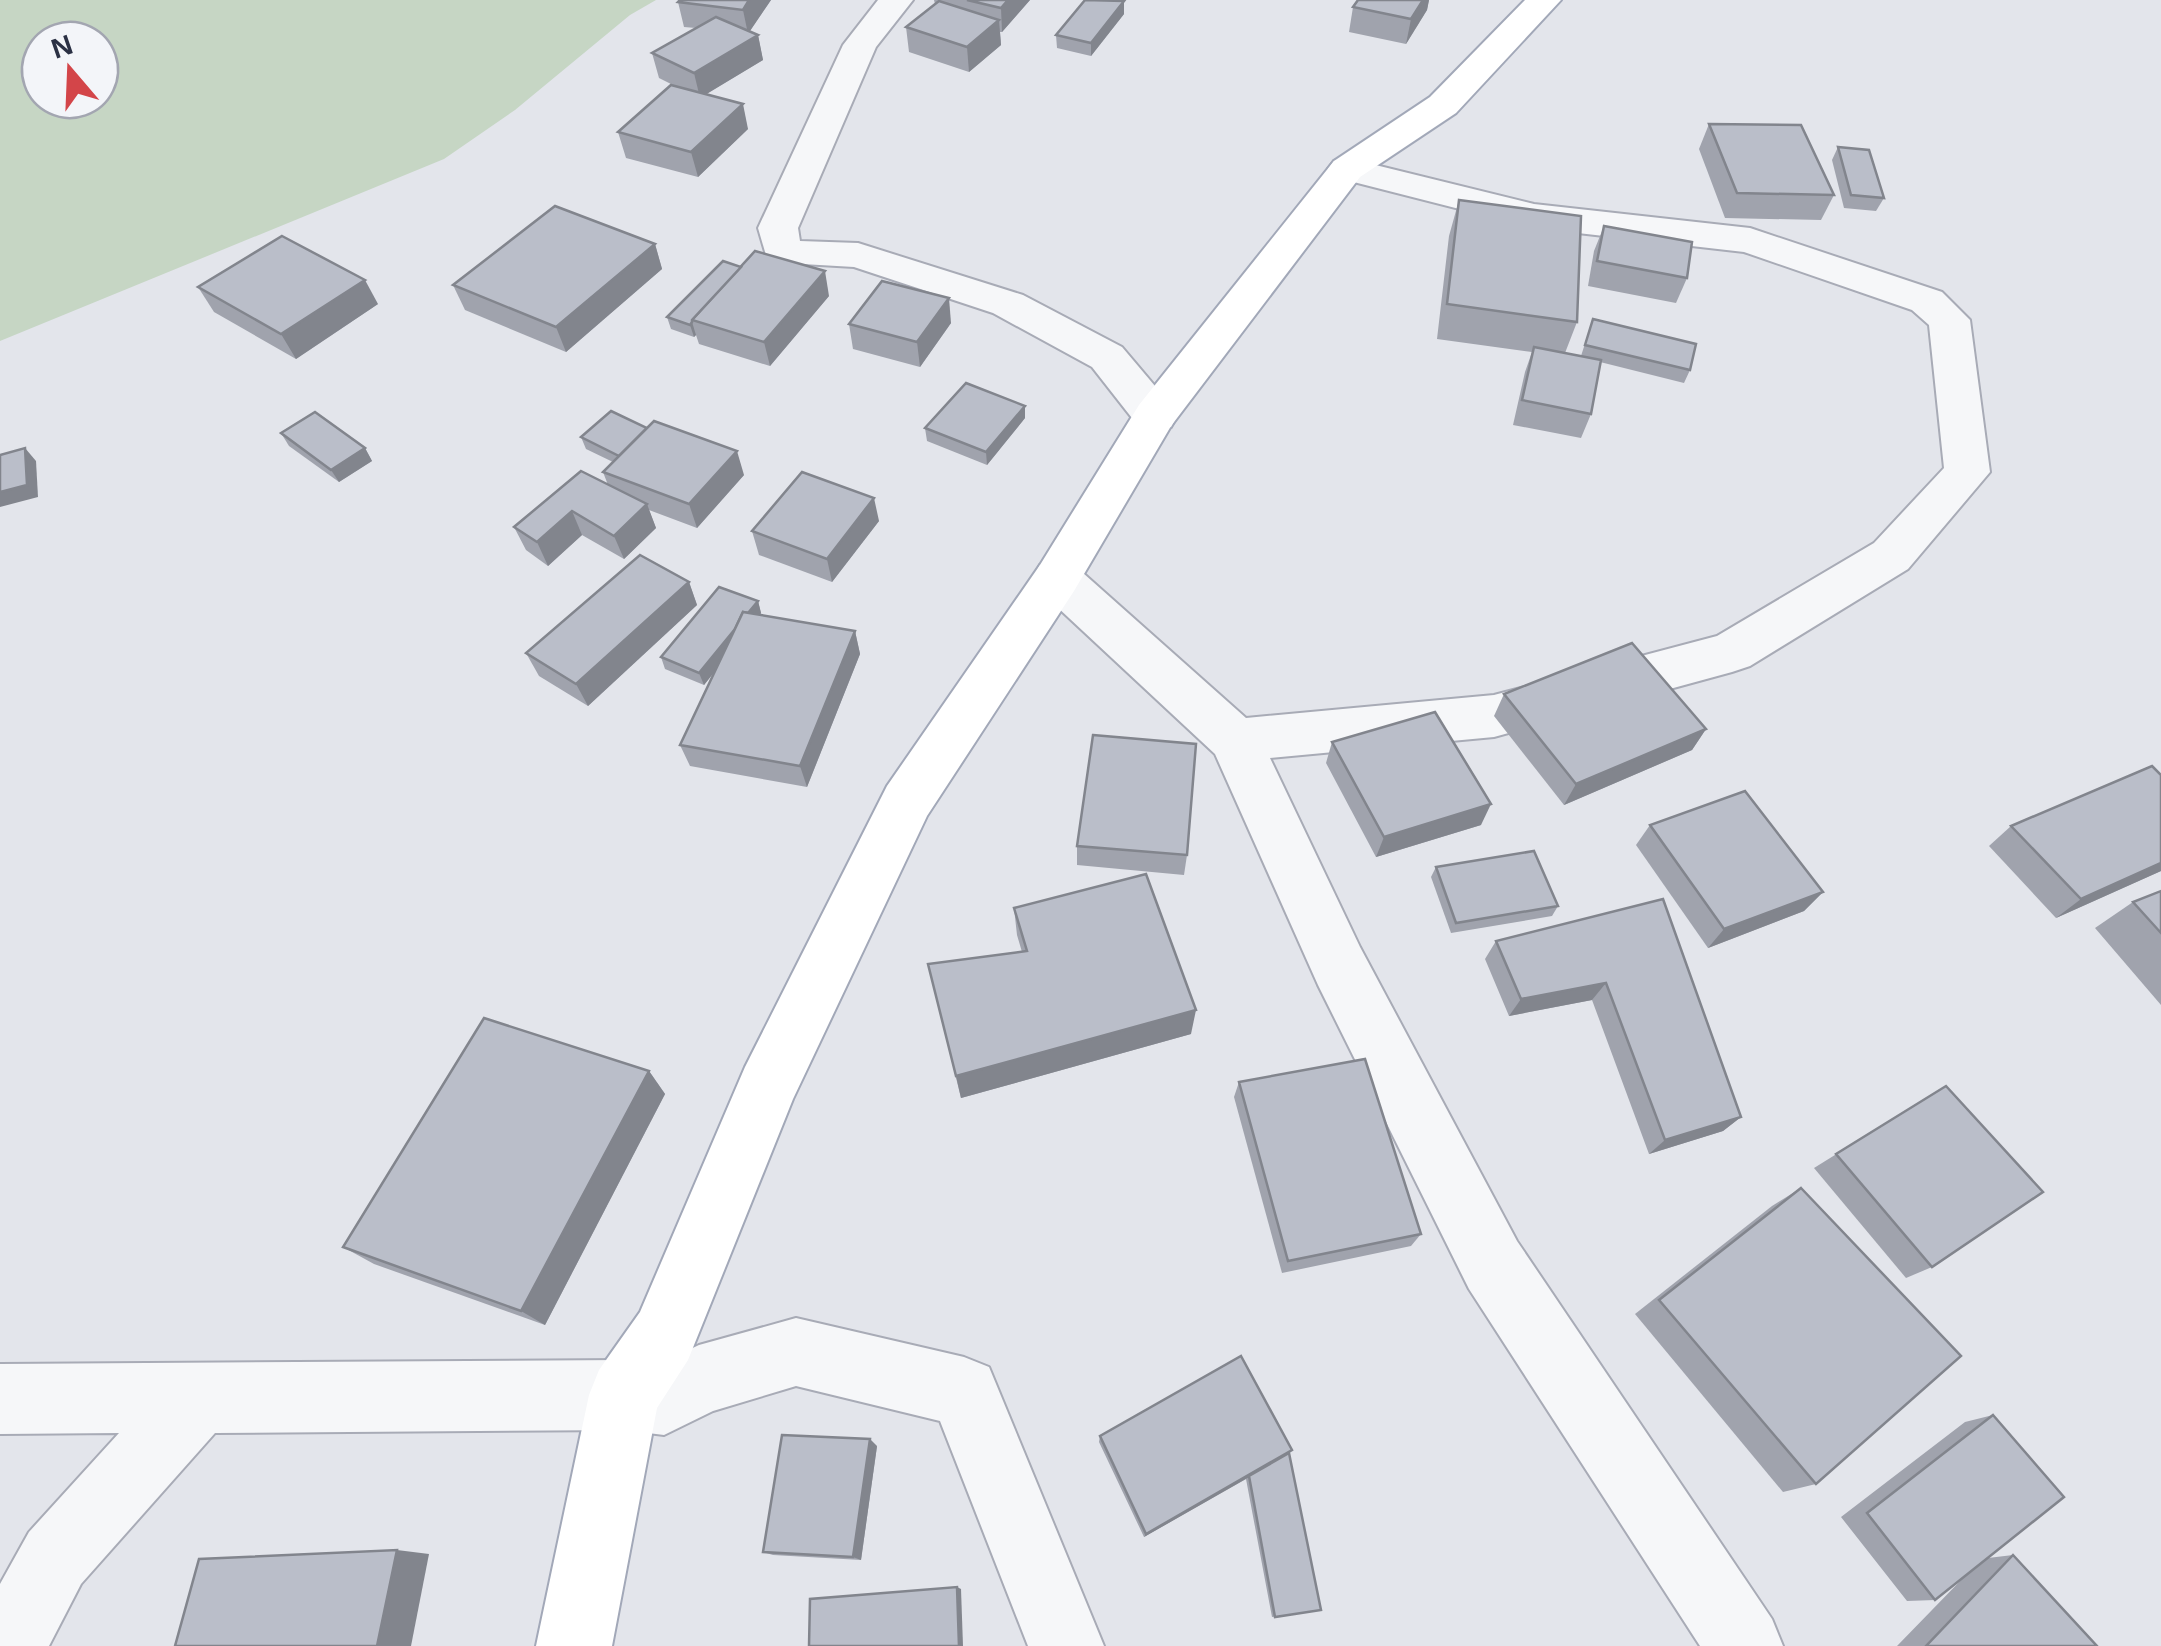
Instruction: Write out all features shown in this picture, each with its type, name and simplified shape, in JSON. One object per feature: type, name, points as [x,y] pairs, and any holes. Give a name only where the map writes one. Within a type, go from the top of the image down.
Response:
[{"type":"main road","points":[[574,1646],[624,1395],[664,1336],[767,1088],[906,802],[1057,578],[1155,416],[1347,170],[1443,105],[1544,0]]},
{"type":"street","points":[[896,0],[860,44],[778,228],[782,253],[858,255],[1008,304],[1107,357],[1155,416]]},
{"type":"street","points":[[1235,740],[1494,716],[1732,652],[1891,556],[1967,472],[1949,320],[1927,301],[1750,240],[1534,216],[1347,170]]},
{"type":"street","points":[[1057,578],[1235,740],[1339,966],[1493,1265],[1746,1646]]},
{"type":"street","points":[[0,1399],[624,1395],[664,1400],[699,1380],[796,1352],[964,1392],[1066,1646]]},
{"type":"street","points":[[8,1646],[55,1558],[197,1400]]},
{"type":"green space","points":[[0,0],[656,0],[630,15],[515,110],[444,159],[0,341]]},
{"type":"building","points":[[680,0],[749,0],[743,10]]},
{"type":"building","points":[[967,0],[1008,0],[1001,8]]},
{"type":"building","points":[[1085,0],[1124,1],[1091,43],[1056,35]]},
{"type":"building","points":[[1358,0],[1423,0],[1411,19],[1353,7]]},
{"type":"building","points":[[939,1],[999,20],[967,47],[906,27]]},
{"type":"building","points":[[716,17],[758,35],[694,73],[652,53]]},
{"type":"building","points":[[671,85],[743,104],[691,152],[618,132]]},
{"type":"building","points":[[1709,124],[1801,125],[1834,195],[1737,193]]},
{"type":"building","points":[[1838,147],[1869,150],[1884,198],[1851,195]]},
{"type":"building","points":[[1459,200],[1581,216],[1577,322],[1447,304]]},
{"type":"building","points":[[555,206],[655,244],[556,327],[453,285]]},
{"type":"building","points":[[1604,226],[1692,242],[1687,278],[1597,261]]},
{"type":"building","points":[[282,236],[365,280],[281,334],[198,287]]},
{"type":"building","points":[[755,251],[825,271],[764,342],[692,320]]},
{"type":"building","points":[[723,261],[741,267],[690,325],[667,317]]},
{"type":"building","points":[[882,281],[949,298],[917,342],[849,324]]},
{"type":"building","points":[[1593,319],[1696,344],[1690,370],[1585,345]]},
{"type":"building","points":[[1534,347],[1601,360],[1591,414],[1522,400]]},
{"type":"building","points":[[966,383],[1025,406],[986,452],[925,428]]},
{"type":"building","points":[[611,411],[647,428],[619,456],[581,437]]},
{"type":"building","points":[[315,412],[365,448],[331,470],[281,433]]},
{"type":"building","points":[[654,421],[737,451],[689,504],[603,472]]},
{"type":"building","points":[[25,448],[27,485],[0,492],[0,455]]},
{"type":"building","points":[[581,471],[647,504],[614,536],[572,511],[537,542],[514,527]]},
{"type":"building","points":[[802,472],[874,498],[827,559],[752,531]]},
{"type":"building","points":[[640,555],[689,582],[576,684],[526,653]]},
{"type":"building","points":[[719,587],[758,601],[748,613],[743,612],[735,629],[699,673],[661,657]]},
{"type":"building","points":[[743,612],[855,631],[800,766],[680,745]]},
{"type":"building","points":[[1632,643],[1706,729],[1576,784],[1504,694]]},
{"type":"building","points":[[1435,712],[1491,804],[1384,837],[1332,742]]},
{"type":"building","points":[[1093,735],[1196,744],[1187,855],[1077,846]]},
{"type":"building","points":[[2152,766],[2161,775],[2161,863],[2081,899],[2011,826]]},
{"type":"building","points":[[1745,791],[1823,892],[1724,929],[1650,825]]},
{"type":"building","points":[[1534,851],[1558,906],[1456,923],[1436,867]]},
{"type":"building","points":[[1146,874],[1196,1010],[956,1076],[928,964],[1027,951],[1014,908]]},
{"type":"building","points":[[2161,891],[2161,933],[2133,902]]},
{"type":"building","points":[[1663,899],[1741,1117],[1665,1140],[1606,983],[1521,999],[1496,941]]},
{"type":"building","points":[[484,1018],[649,1071],[521,1311],[343,1247]]},
{"type":"building","points":[[1365,1059],[1421,1234],[1288,1261],[1239,1082]]},
{"type":"building","points":[[1946,1086],[2043,1192],[1932,1267],[1836,1154]]},
{"type":"building","points":[[1801,1188],[1961,1356],[1816,1484],[1659,1300]]},
{"type":"building","points":[[1241,1356],[1292,1450],[1146,1534],[1100,1436]]},
{"type":"building","points":[[1993,1415],[2064,1497],[1935,1600],[1867,1513]]},
{"type":"building","points":[[782,1435],[870,1439],[853,1557],[763,1552]]},
{"type":"building","points":[[1289,1453],[1321,1610],[1275,1617],[1249,1476]]},
{"type":"building","points":[[397,1550],[377,1646],[175,1646],[199,1559]]},
{"type":"building","points":[[2013,1555],[2097,1646],[1926,1646]]},
{"type":"building","points":[[957,1587],[959,1646],[809,1646],[810,1599]]}]
